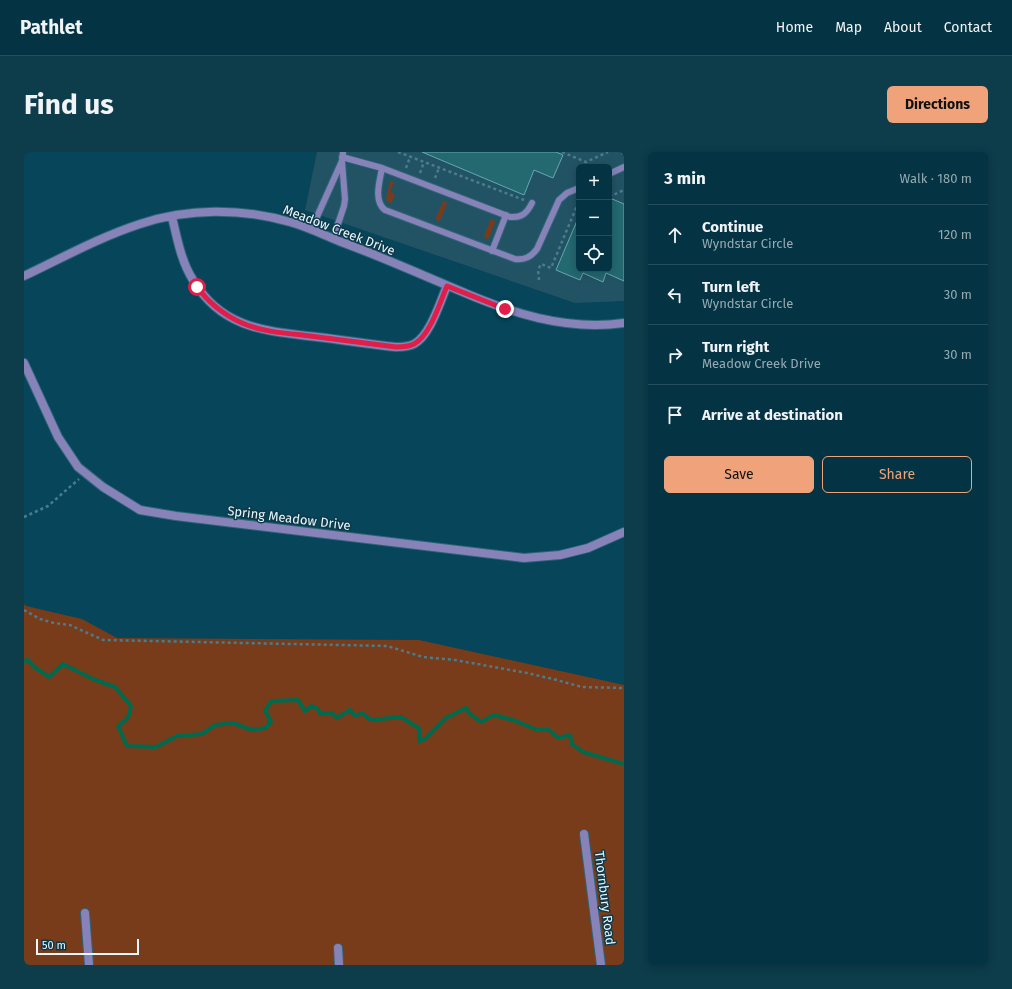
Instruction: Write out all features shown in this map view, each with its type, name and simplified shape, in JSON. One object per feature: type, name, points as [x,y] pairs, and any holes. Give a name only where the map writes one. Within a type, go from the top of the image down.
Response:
[{"type":"street","name":"Meadow Creek Drive","points":[[24,276],[118,232],[140,224],[172,216],[202,213],[248,214],[292,222],[447,286],[505,309],[533,318],[580,324],[624,323]]},
{"type":"street","points":[[172,216],[184,262],[197,287],[209,301],[224,314],[242,324],[252,327],[380,345],[407,346],[417,342],[425,333],[447,286]]},
{"type":"street","name":"Spring Meadow Drive","points":[[24,363],[58,438],[78,467],[103,487],[140,510],[176,516],[524,558],[560,555],[581,550],[624,532]]},
{"type":"street","name":"Thornbury Road","points":[[584,834],[601,965]]},
{"type":"street","points":[[85,913],[89,965]]},
{"type":"street","points":[[338,948],[339,965]]},
{"type":"lane","points":[[342,157],[382,168],[506,215],[516,217],[521,216],[532,203]]},
{"type":"lane","points":[[311,230],[342,157]]},
{"type":"lane","points":[[333,239],[345,199],[342,157]]},
{"type":"lane","points":[[612,173],[624,167]]},
{"type":"lane","points":[[382,168],[378,199],[378,202],[382,208],[515,259],[522,260],[533,254],[537,249],[559,200],[567,193],[576,189]]},
{"type":"lane","points":[[492,250],[506,215]]},
{"type":"path","points":[[398,152],[423,163],[521,199]]},
{"type":"path","points":[[562,152],[586,163],[608,152]]},
{"type":"path","points":[[435,180],[440,168]]},
{"type":"path","points":[[612,195],[624,190]]},
{"type":"path","points":[[539,280],[539,268],[541,264],[551,268],[576,209]]},
{"type":"path","points":[[24,517],[48,506],[86,473]]},
{"type":"path","points":[[24,610],[40,619],[70,625],[103,640],[387,646],[423,657],[455,660],[527,673],[582,687],[624,688]]},
{"type":"shaded area","points":[[317,152],[624,152],[624,301],[575,303],[305,210]]},
{"type":"shaded area","points":[[390,181],[394,183],[390,192],[395,194],[392,202],[390,203],[386,200]]},
{"type":"shaded area","points":[[443,201],[447,203],[439,221],[436,220],[436,218]]},
{"type":"shaded area","points":[[491,219],[495,222],[489,238],[486,239],[484,236]]},
{"type":"shaded area","points":[[24,604],[26,606],[82,619],[117,638],[419,640],[624,685],[624,965],[24,965]]},
{"type":"building","points":[[422,152],[556,152],[563,155],[553,178],[534,170],[524,195]]},
{"type":"building","points":[[612,199],[624,204],[624,281],[606,273],[603,282],[583,273],[580,280],[556,270],[576,223],[576,272],[612,272]]},
{"type":"waterway","points":[[24,661],[28,660],[34,667],[49,677],[63,664],[93,679],[115,687],[131,706],[128,718],[118,726],[127,746],[156,747],[177,736],[202,734],[215,725],[233,723],[252,730],[265,728],[271,722],[265,710],[272,701],[298,700],[305,711],[312,706],[318,709],[320,714],[332,713],[337,718],[350,710],[355,716],[362,713],[371,720],[401,717],[420,729],[419,741],[425,739],[446,718],[466,708],[470,714],[481,722],[494,715],[516,721],[537,730],[549,730],[558,738],[570,735],[572,744],[583,752],[624,764]]},
{"type":"route","points":[[197,287],[209,301],[224,314],[242,324],[280,332],[396,347],[412,345],[422,338],[447,286],[505,309]]}]
